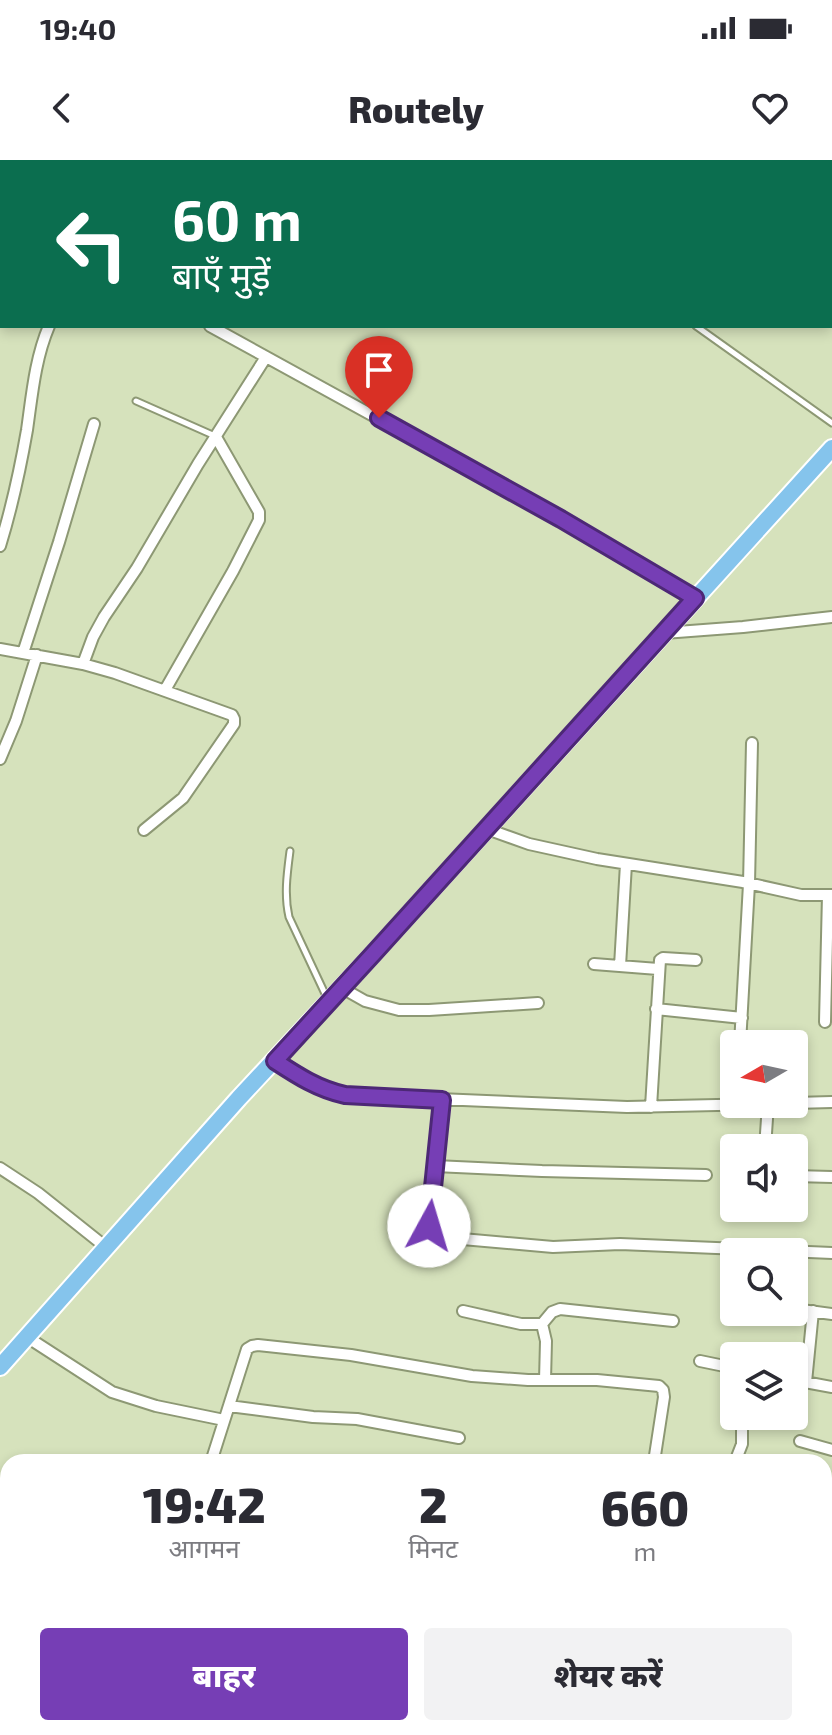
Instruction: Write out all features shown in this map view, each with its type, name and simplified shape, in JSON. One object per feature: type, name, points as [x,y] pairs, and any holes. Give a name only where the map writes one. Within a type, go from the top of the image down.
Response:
[{"type":"main road","points":[[0,1367],[832,448]]},
{"type":"street","points":[[0,546],[2,529],[19,480],[42,341],[48,328]]},
{"type":"street","points":[[228,331],[266,357],[561,519],[695,598]]},
{"type":"street","points":[[83,664],[104,617],[266,357]]},
{"type":"street","points":[[23,653],[94,424]]},
{"type":"street","points":[[165,690],[259,520],[259,512],[216,437]]},
{"type":"street","points":[[664,633],[832,617]]},
{"type":"street","points":[[0,649],[83,664],[232,715],[234,724],[183,798],[144,830]]},
{"type":"street","points":[[0,759],[37,655]]},
{"type":"street","points":[[741,1030],[752,743]]},
{"type":"street","points":[[487,829],[549,850],[801,895],[830,895],[825,1022]]},
{"type":"street","points":[[620,966],[626,864]]},
{"type":"street","points":[[651,1107],[658,969],[663,958],[696,960]]},
{"type":"street","points":[[594,964],[658,969]]},
{"type":"street","points":[[342,988],[365,1001],[399,1010],[538,1003]]},
{"type":"street","points":[[656,1009],[742,1018]]},
{"type":"street","points":[[275,1061],[305,1081],[345,1095],[651,1107],[720,1105]]},
{"type":"street","points":[[442,1100],[429,1226],[433,1234],[553,1247],[620,1244],[832,1253]]},
{"type":"street","points":[[808,1103],[832,1102]]},
{"type":"street","points":[[435,1166],[706,1175]]},
{"type":"street","points":[[0,1168],[38,1193],[107,1248]]},
{"type":"street","points":[[808,1176],[832,1177]]},
{"type":"street","points":[[463,1311],[530,1325],[542,1324],[552,1312],[560,1309],[673,1321]]},
{"type":"street","points":[[808,1310],[832,1314]]},
{"type":"street","points":[[808,1362],[813,1311]]},
{"type":"street","points":[[542,1324],[546,1341],[545,1380]]},
{"type":"street","points":[[27,1337],[112,1392],[156,1406],[224,1420]]},
{"type":"street","points":[[213,1454],[247,1349],[252,1346],[351,1355],[472,1376],[597,1380],[659,1386],[664,1397],[655,1454]]},
{"type":"street","points":[[700,1361],[720,1365]]},
{"type":"street","points":[[808,1382],[832,1387]]},
{"type":"street","points":[[229,1406],[313,1417],[357,1419],[459,1438]]},
{"type":"street","points":[[738,1454],[742,1430]]},
{"type":"street","points":[[800,1441],[832,1450]]},
{"type":"lane","points":[[699,328],[832,423]]},
{"type":"lane","points":[[136,401],[216,437]]},
{"type":"lane","points":[[290,851],[286,888],[289,917],[329,1002]]},
{"type":"route","points":[[379,418],[695,598],[275,1061],[305,1081],[330,1092],[442,1100],[429,1226]]}]
